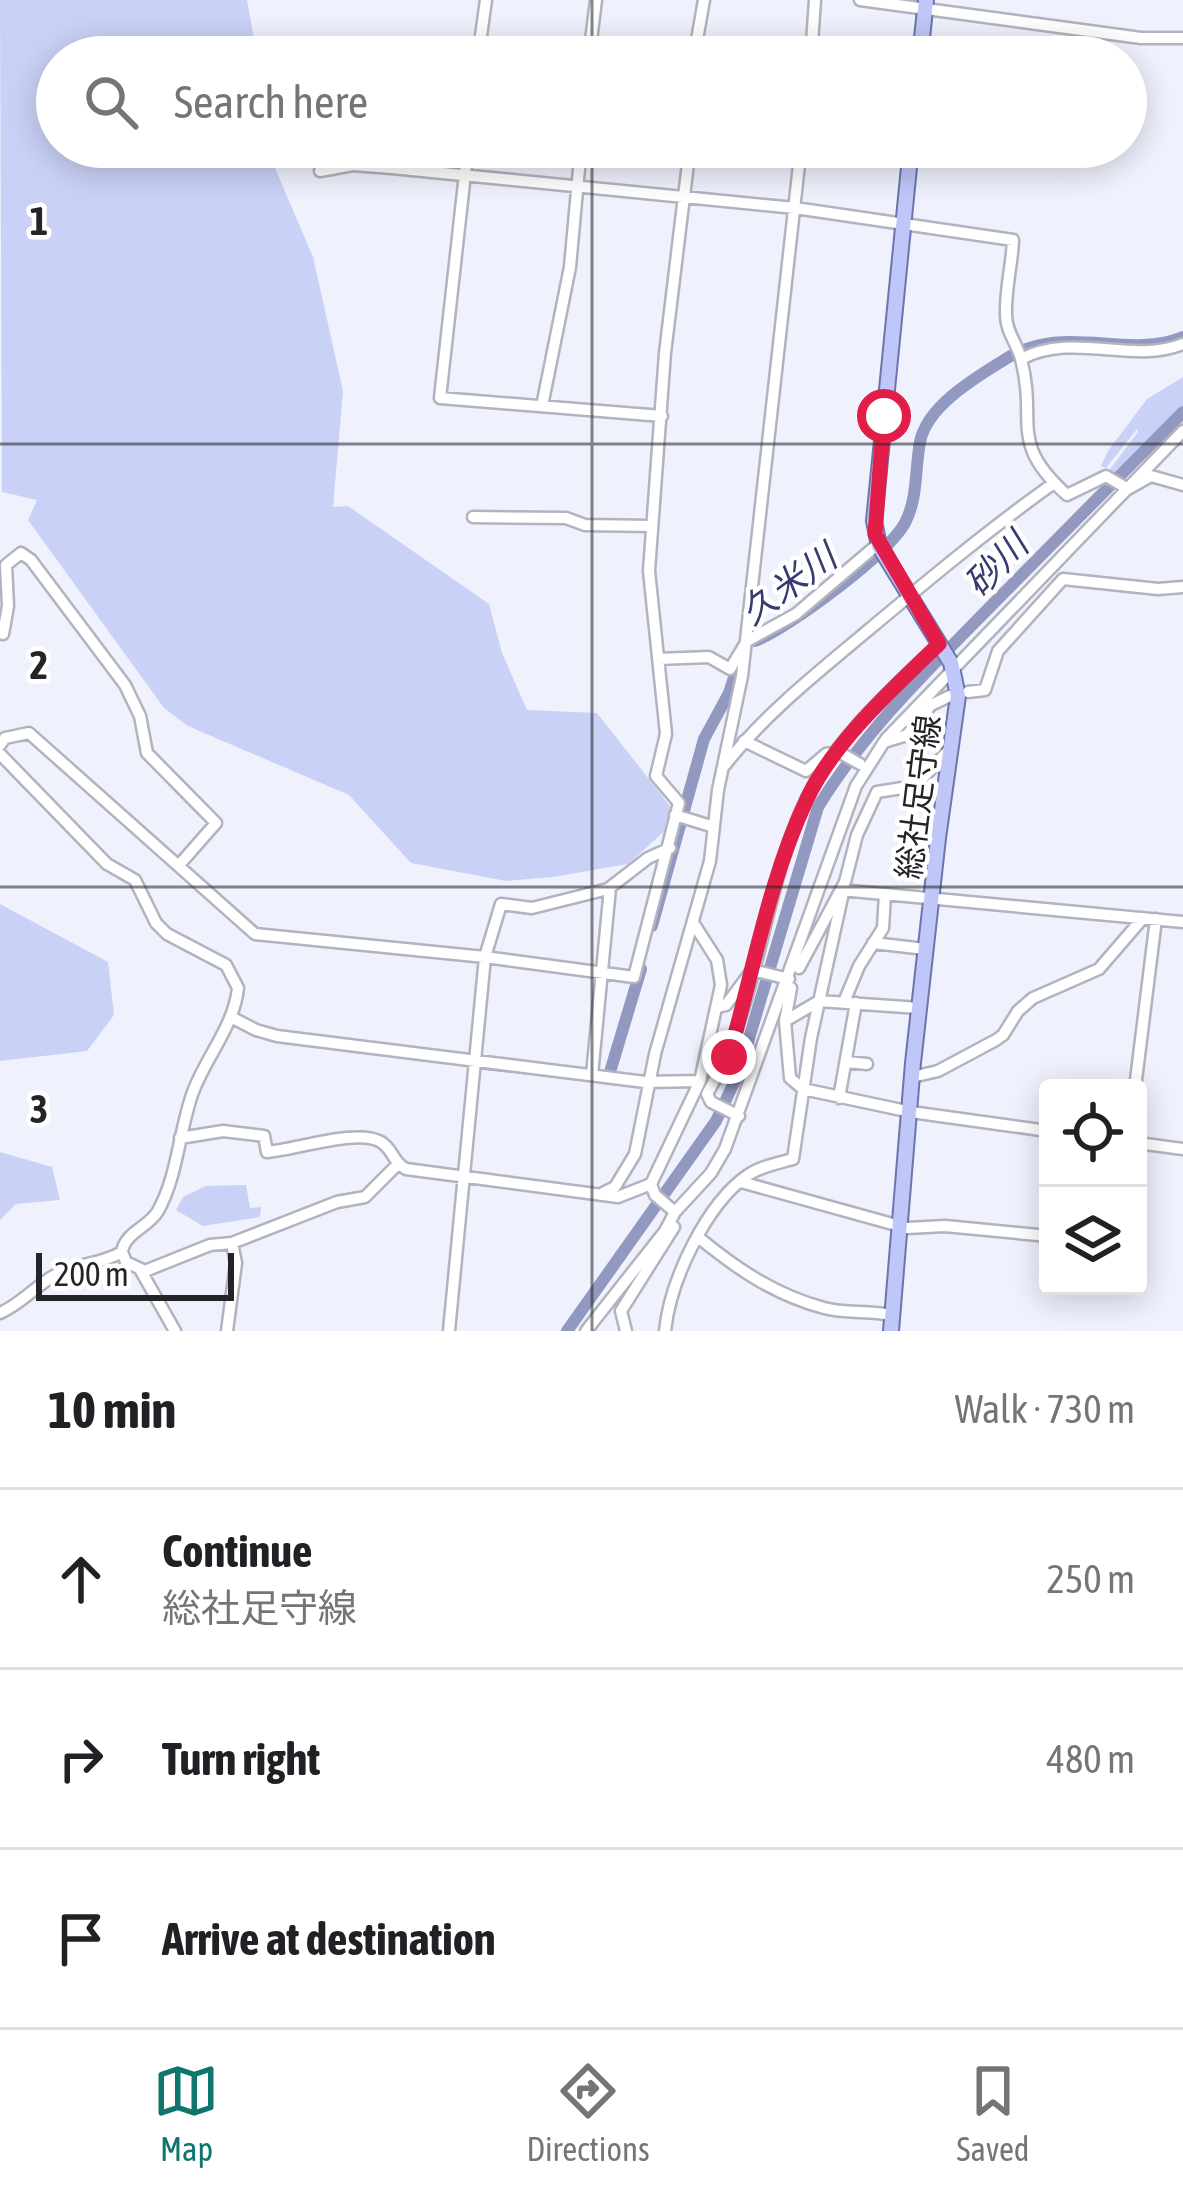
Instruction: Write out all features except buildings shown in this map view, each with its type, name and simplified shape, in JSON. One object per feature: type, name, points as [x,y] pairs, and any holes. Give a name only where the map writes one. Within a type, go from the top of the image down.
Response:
[{"type":"main road","points":[[922,36],[925,4]]},
{"type":"main road","points":[[909,168],[874,521],[881,548],[952,666]]},
{"type":"main road","name":"総社足守線","points":[[891,1323],[919,1008],[958,697],[952,666]]},
{"type":"street","points":[[481,36],[486,0]]},
{"type":"street","points":[[592,36],[596,0]]},
{"type":"street","points":[[698,36],[704,0]]},
{"type":"street","points":[[812,36],[815,0]]},
{"type":"street","points":[[860,0],[925,4],[1129,36]]},
{"type":"street","points":[[1147,38],[1183,38]]},
{"type":"street","points":[[320,171],[336,168]]},
{"type":"street","points":[[384,168],[795,208],[1013,240],[1006,319],[1021,358],[1029,423],[1026,441],[1035,460],[1067,495],[1151,476],[1183,484]]},
{"type":"street","points":[[467,168],[440,398],[662,416]]},
{"type":"street","points":[[542,406],[570,267],[579,168]]},
{"type":"street","points":[[0,745],[5,738],[29,733],[255,934],[634,977],[679,816],[679,803],[656,776],[666,734],[649,571],[665,353],[687,168]]},
{"type":"street","points":[[603,1193],[615,1186],[635,1154],[649,1082],[694,924],[734,722],[799,168]]},
{"type":"street","points":[[1021,358],[1074,345],[1153,352],[1183,344]]},
{"type":"street","points":[[860,780],[860,764],[1118,483],[1183,430]]},
{"type":"street","points":[[722,769],[747,737],[979,536],[1054,483]]},
{"type":"street","points":[[473,517],[566,518],[585,525],[652,526]]},
{"type":"street","points":[[658,659],[709,657],[730,669],[746,650],[881,548]]},
{"type":"street","points":[[3,634],[8,606],[6,565],[21,553],[32,560],[125,685],[140,716],[145,749],[152,761],[216,823],[180,864]]},
{"type":"street","points":[[968,692],[986,690],[998,651],[1063,579],[1158,589],[1183,587]]},
{"type":"street","points":[[707,1094],[729,1057],[780,872],[808,795],[877,704],[940,646]]},
{"type":"street","points":[[586,1331],[665,1231],[673,1210],[712,1173],[739,1116],[833,843],[860,780],[884,742],[907,736],[931,705],[952,695]]},
{"type":"street","points":[[734,722],[747,737],[806,771],[826,754],[839,752],[860,764]]},
{"type":"street","points":[[915,786],[950,750]]},
{"type":"street","points":[[0,754],[107,864],[135,880],[150,915],[166,934],[212,955],[231,970],[238,988],[231,1017],[196,1084],[159,1209],[146,1226],[126,1238],[122,1252],[126,1262],[140,1271],[175,1331]]},
{"type":"street","points":[[665,1331],[673,1288],[698,1237],[752,1172],[793,1160],[842,890],[871,800],[885,789],[944,789]]},
{"type":"street","points":[[679,816],[714,826]]},
{"type":"street","points":[[449,1331],[485,957],[501,904],[532,908],[610,887],[648,857],[670,848]]},
{"type":"street","points":[[592,1076],[610,887]]},
{"type":"street","points":[[752,970],[789,979],[795,976],[842,890]]},
{"type":"street","points":[[842,890],[1183,922]]},
{"type":"street","points":[[839,1098],[847,1062],[850,1003],[885,923],[885,894]]},
{"type":"street","points":[[913,1077],[938,1071],[1004,1035],[1018,1011],[1033,998],[1099,969],[1150,918]]},
{"type":"street","points":[[1136,1079],[1150,918]]},
{"type":"street","points":[[653,1190],[702,1075],[717,1007],[721,970],[694,924]]},
{"type":"street","points":[[873,943],[926,949]]},
{"type":"street","points":[[717,1007],[726,1005],[752,970]]},
{"type":"street","points":[[789,979],[785,1022],[790,1078],[803,1089],[911,1112],[1039,1130]]},
{"type":"street","points":[[785,1022],[819,1001],[919,1008]]},
{"type":"street","points":[[231,1017],[278,1036],[476,1062],[649,1082],[702,1075],[714,1078],[707,1094]]},
{"type":"street","points":[[847,1062],[867,1064]]},
{"type":"street","points":[[707,1094],[711,1102],[739,1116]]},
{"type":"street","points":[[180,1138],[223,1131],[264,1136],[267,1152],[364,1136],[382,1142],[397,1165],[618,1197],[653,1190]]},
{"type":"street","points":[[1147,1144],[1183,1149]]},
{"type":"street","points":[[140,1271],[210,1245],[232,1243],[338,1202],[365,1197],[397,1165]]},
{"type":"street","points":[[741,1182],[899,1226],[1039,1234]]},
{"type":"street","points":[[626,1331],[621,1311],[673,1231],[673,1210],[653,1190]]},
{"type":"street","points":[[698,1237],[750,1278],[775,1290],[825,1309],[891,1323]]},
{"type":"street","points":[[227,1331],[236,1263],[232,1243]]},
{"type":"street","points":[[0,1313],[67,1269],[93,1266],[122,1252]]},
{"type":"shaded area","points":[[0,0],[247,0],[253,36],[36,36],[36,168],[275,168],[313,257],[343,391],[333,507],[348,506],[489,604],[502,653],[527,710],[597,713],[670,806],[668,828],[628,864],[553,877],[506,881],[411,863],[349,795],[188,726],[164,708],[28,520],[37,500],[2,492]]},
{"type":"shaded area","points":[[1183,377],[1183,425],[1155,454],[1115,474],[1110,469],[1137,429],[1106,468],[1101,466],[1147,399]]},
{"type":"shaded area","points":[[0,904],[108,962],[114,1015],[87,1051],[0,1061]]},
{"type":"shaded area","points":[[0,1152],[52,1167],[60,1200],[16,1204],[0,1220]]},
{"type":"shaded area","points":[[246,1185],[250,1208],[261,1207],[260,1217],[203,1226],[176,1210],[183,1197],[206,1186]]},
{"type":"waterway","name":"久米川","points":[[755,641],[836,589],[895,537],[912,503],[924,429],[967,384],[1004,360],[1049,343],[1139,345],[1183,337]]},
{"type":"waterway","name":"砂川","points":[[567,1331],[716,1121],[739,1072],[818,807],[836,780],[919,680],[1183,412]]},
{"type":"waterway","name":"久米川","points":[[652,926],[704,739],[729,693],[739,662]]},
{"type":"waterway","name":"久米川","points":[[610,1072],[641,969]]},
{"type":"waterway","points":[[480,1068],[601,1081]]},
{"type":"waterway","points":[[462,1246],[465,1220]]},
{"type":"route","points":[[729,1057],[780,872],[808,795],[877,704],[939,644],[875,534],[884,416]]}]
